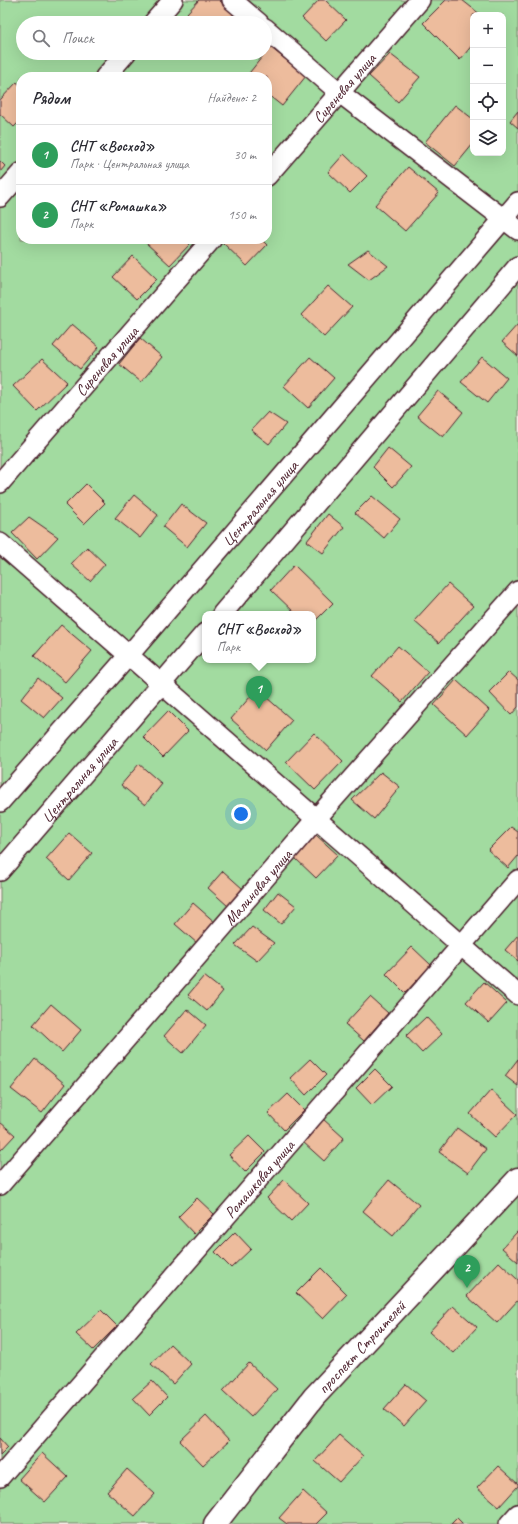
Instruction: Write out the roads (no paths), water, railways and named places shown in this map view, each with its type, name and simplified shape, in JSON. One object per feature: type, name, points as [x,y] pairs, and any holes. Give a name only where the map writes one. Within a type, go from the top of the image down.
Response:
[{"type":"street","points":[[158,16],[173,0]]},
{"type":"street","points":[[232,0],[251,16]]},
{"type":"street","name":"Сиреневая улица","points":[[272,170],[420,0]]},
{"type":"street","points":[[272,34],[340,93],[518,230]]},
{"type":"street","points":[[109,72],[120,60]]},
{"type":"street","points":[[0,197],[16,179]]},
{"type":"street","name":"Центральная улица","points":[[0,802],[129,655],[518,202]]},
{"type":"street","name":"Сиреневая улица","points":[[0,483],[208,244]]},
{"type":"street","points":[[225,611],[518,266]]},
{"type":"street","points":[[0,543],[518,995]]},
{"type":"street","name":"Малиновая улица","points":[[0,1185],[316,819],[518,591]]},
{"type":"street","name":"Центральная улица","points":[[0,871],[202,637]]},
{"type":"street","name":"Ромашковая улица","points":[[0,1477],[518,880]]},
{"type":"street","name":"проспект Строителей","points":[[215,1524],[314,1397],[518,1179]]},
{"type":"street","points":[[509,1524],[518,1514]]},
{"type":"place","name":"СНТ «Восход»","points":[[259,709]]},
{"type":"place","name":"СНТ «Ромашка»","points":[[467,1288]]}]
